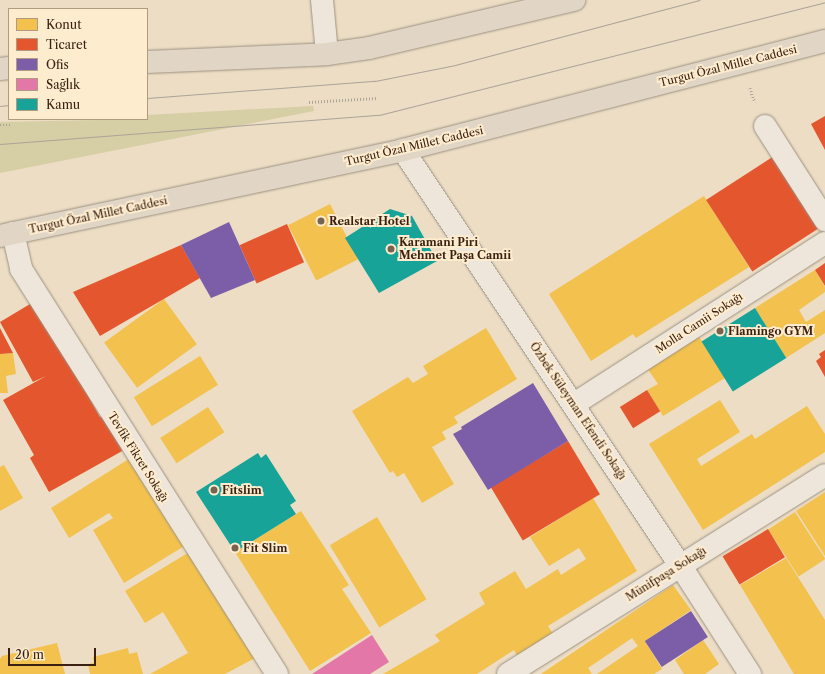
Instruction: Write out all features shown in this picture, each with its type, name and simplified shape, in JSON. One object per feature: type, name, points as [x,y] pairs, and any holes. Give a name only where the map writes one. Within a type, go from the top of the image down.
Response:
[{"type":"main road","points":[[148,62],[327,54],[392,45],[574,0]]},
{"type":"main road","name":"Turgut Özal Millet Caddesi","points":[[6,235],[403,150],[825,41]]},
{"type":"street","points":[[322,0],[327,54]]},
{"type":"street","points":[[766,126],[825,220]]},
{"type":"street","name":"Özbek Süleyman Efendi Sokağı","points":[[403,150],[574,404],[750,674]]},
{"type":"street","name":"Tevfik Fikret Sokağı","points":[[6,235],[21,270],[276,674]]},
{"type":"street","name":"Molla Camii Sokağı","points":[[574,404],[825,243]]},
{"type":"street","name":"Münifpaşa Sokağı","points":[[508,674],[825,475]]},
{"type":"path","points":[[309,102],[377,98]]},
{"type":"path","points":[[0,125],[11,125]]},
{"type":"shaded area","points":[[313,106],[314,111],[0,173],[0,122],[148,120],[148,115]]},
{"type":"building: Konut","points":[[704,196],[749,267],[636,338],[633,334],[591,361],[549,294]]},
{"type":"building: Konut","points":[[330,204],[358,259],[316,281],[288,225]]},
{"type":"building: Konut","points":[[815,270],[825,287],[825,292],[799,310],[806,322],[825,310],[825,333],[786,358],[755,308]]},
{"type":"building: Konut","points":[[164,299],[197,344],[137,388],[104,342]]},
{"type":"building: Konut","points":[[486,328],[517,379],[454,417],[458,423],[442,432],[446,439],[432,447],[454,484],[422,503],[404,473],[397,477],[393,471],[390,473],[352,411],[408,377],[413,383],[428,374],[423,366]]},
{"type":"building: Konut","points":[[698,335],[725,378],[663,416],[647,390],[658,384],[647,368]]},
{"type":"building: Konut","points":[[13,353],[16,374],[6,376],[8,393],[0,393],[0,354]]},
{"type":"building: Konut","points":[[200,356],[218,385],[152,426],[134,397]]},
{"type":"building: Konut","points":[[720,400],[740,432],[697,459],[701,466],[752,434],[755,439],[807,406],[825,434],[825,452],[703,530],[649,444]]},
{"type":"building: Konut","points":[[208,407],[224,432],[177,463],[160,438]]},
{"type":"building: Konut","points":[[132,457],[186,545],[124,583],[93,530],[113,518],[109,513],[69,538],[51,508]]},
{"type":"building: Konut","points":[[4,465],[23,498],[0,511],[0,467]]},
{"type":"building: Konut","points":[[825,492],[825,556],[796,511]]},
{"type":"building: Konut","points":[[593,498],[637,571],[548,626],[553,634],[517,656],[514,650],[477,674],[383,674],[440,641],[435,635],[485,604],[479,593],[515,571],[526,589],[558,569],[561,575],[586,559],[579,548],[549,566],[530,537]]},
{"type":"building: Konut","points":[[301,511],[349,585],[342,589],[371,633],[310,671],[235,552]]},
{"type":"building: Konut","points":[[795,512],[825,558],[799,576],[768,529]]},
{"type":"building: Konut","points":[[377,517],[426,599],[379,628],[330,545]]},
{"type":"building: Konut","points":[[191,551],[257,657],[225,674],[150,674],[188,653],[163,612],[145,623],[125,591]]},
{"type":"building: Konut","points":[[786,558],[825,620],[825,674],[794,674],[740,585]]},
{"type":"building: Konut","points":[[673,585],[691,610],[645,641],[662,669],[654,674],[597,674],[638,646],[632,638],[588,668],[592,674],[541,674]]},
{"type":"building: Konut","points":[[703,640],[719,664],[705,674],[684,674],[675,660]]},
{"type":"building: Konut","points":[[57,643],[65,674],[0,674],[0,659],[2,656]]},
{"type":"building: Konut","points":[[128,648],[129,654],[137,652],[143,674],[90,674],[88,664],[94,663],[93,657]]},
{"type":"building: Ticaret","points":[[825,116],[825,150],[811,124]]},
{"type":"building: Ticaret","points":[[774,156],[820,227],[752,271],[706,200]]},
{"type":"building: Ticaret","points":[[287,224],[304,262],[257,284],[239,245]]},
{"type":"building: Ticaret","points":[[181,245],[200,278],[100,336],[73,292]]},
{"type":"building: Ticaret","points":[[825,263],[825,286],[815,270]]},
{"type":"building: Ticaret","points":[[35,301],[100,417],[104,415],[124,450],[49,492],[30,458],[34,455],[3,400],[46,376],[33,382],[0,322]]},
{"type":"building: Ticaret","points":[[0,328],[13,353],[0,354]]},
{"type":"building: Ticaret","points":[[825,350],[825,377],[816,361],[821,357],[819,354]]},
{"type":"building: Ticaret","points":[[647,390],[660,411],[633,428],[620,407]]},
{"type":"building: Ticaret","points":[[568,441],[600,494],[523,540],[491,487]]},
{"type":"building: Ticaret","points":[[768,529],[785,557],[740,585],[723,556]]},
{"type":"building: Ofis","points":[[229,222],[255,280],[211,298],[181,245]]},
{"type":"building: Ofis","points":[[533,383],[568,441],[488,490],[453,434],[462,429],[461,427]]},
{"type":"building: Ofis","points":[[691,611],[708,637],[662,667],[645,641]]},
{"type":"building: Sağlık","points":[[372,635],[389,662],[370,674],[312,674]]},
{"type":"building: Kamu","name":"Karamani Piri Mehmet Paşa Camii","points":[[390,209],[412,216],[437,261],[379,293],[345,238]]},
{"type":"building: Kamu","points":[[755,308],[786,358],[733,391],[702,341]]},
{"type":"building: Kamu","points":[[258,453],[261,458],[266,454],[296,501],[290,505],[296,514],[235,552],[196,492]]},
{"type":"tram line","points":[[148,98],[375,81],[455,65],[699,0]]},
{"type":"tram line","points":[[0,144],[379,115],[825,2]]},
{"type":"tram line","points":[[0,106],[8,105]]},
{"type":"place","name":"Realstar Hotel","points":[[321,221]]},
{"type":"place","name":"Karamani Piri Mehmet Paşa Camii","points":[[391,249]]},
{"type":"place","name":"Flamingo GYM","points":[[720,331]]},
{"type":"place","name":"Fitslim","points":[[214,490]]},
{"type":"place","name":"Fit Slim","points":[[235,548]]}]
